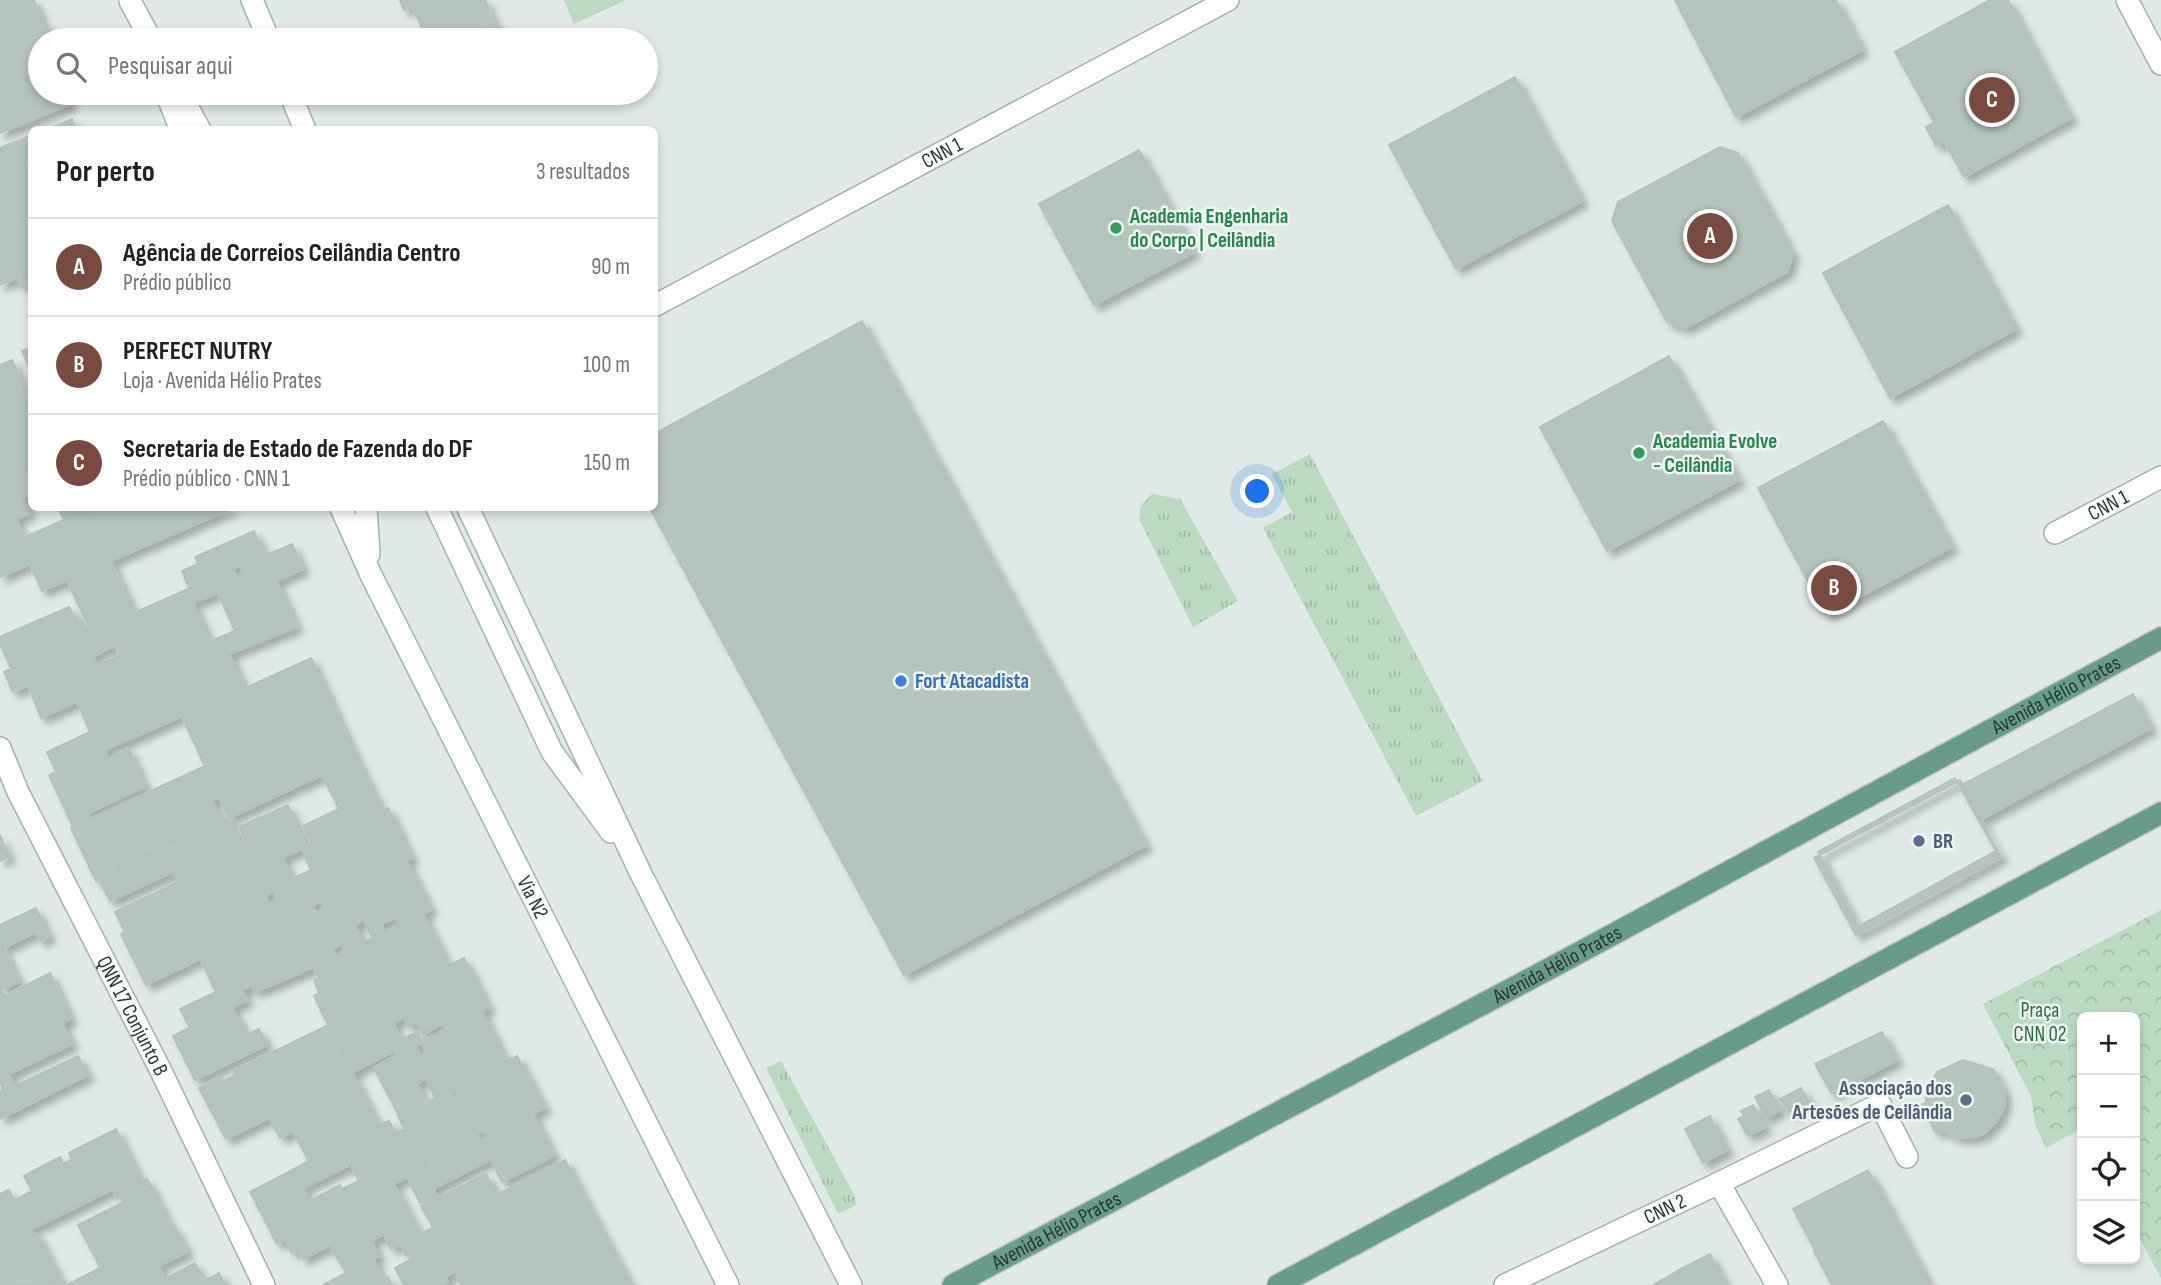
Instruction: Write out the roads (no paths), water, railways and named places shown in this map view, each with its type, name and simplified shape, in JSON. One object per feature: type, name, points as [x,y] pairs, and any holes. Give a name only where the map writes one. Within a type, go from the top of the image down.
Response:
[{"type":"main road","points":[[130,0],[140,28]]},
{"type":"main road","points":[[130,0],[145,28]]},
{"type":"main road","points":[[253,0],[264,28]]},
{"type":"main road","name":"CNN 1","points":[[658,304],[1228,0]]},
{"type":"main road","points":[[2127,0],[2161,64]]},
{"type":"main road","points":[[171,105],[179,126]]},
{"type":"main road","points":[[186,105],[198,126]]},
{"type":"main road","points":[[295,105],[303,126]]},
{"type":"main road","name":"CNN 1","points":[[2055,533],[2161,477]]},
{"type":"main road","name":"Via N2","points":[[342,511],[371,575],[728,1285]]},
{"type":"main road","points":[[366,511],[371,575]]},
{"type":"main road","points":[[438,511],[552,752],[641,874]]},
{"type":"main road","points":[[469,511],[641,874],[851,1285]]},
{"type":"main road","name":"Avenida Hélio Prates","points":[[953,1285],[1560,963],[2161,638]]},
{"type":"main road","name":"QNN 17 Conjunto B","points":[[0,748],[18,792],[160,1069],[264,1285]]},
{"type":"main road","points":[[1278,1285],[2161,813]]},
{"type":"main road","name":"CNN 2","points":[[1505,1285],[1880,1104],[1907,1157]]},
{"type":"main road","points":[[1719,1183],[1777,1285]]},
{"type":"place","name":"Secretaria de Estado de Fazenda do DF","points":[[1992,100]]},
{"type":"place","name":"Academia Engenharia do Corpo | Ceilândia","points":[[1116,228]]},
{"type":"place","name":"Agência de Correios Ceilândia Centro","points":[[1710,236]]},
{"type":"place","name":"Academia Evolve - Ceilândia","points":[[1639,453]]},
{"type":"place","name":"PERFECT NUTRY","points":[[1834,588]]},
{"type":"place","name":"Fort Atacadista","points":[[901,681]]},
{"type":"place","name":"BR","points":[[1919,841]]},
{"type":"place","name":"Associação dos Artesões de Ceilândia","points":[[1966,1100]]},
{"type":"park label","name":"Praça CNN 02","points":[[2040,1022]]}]
